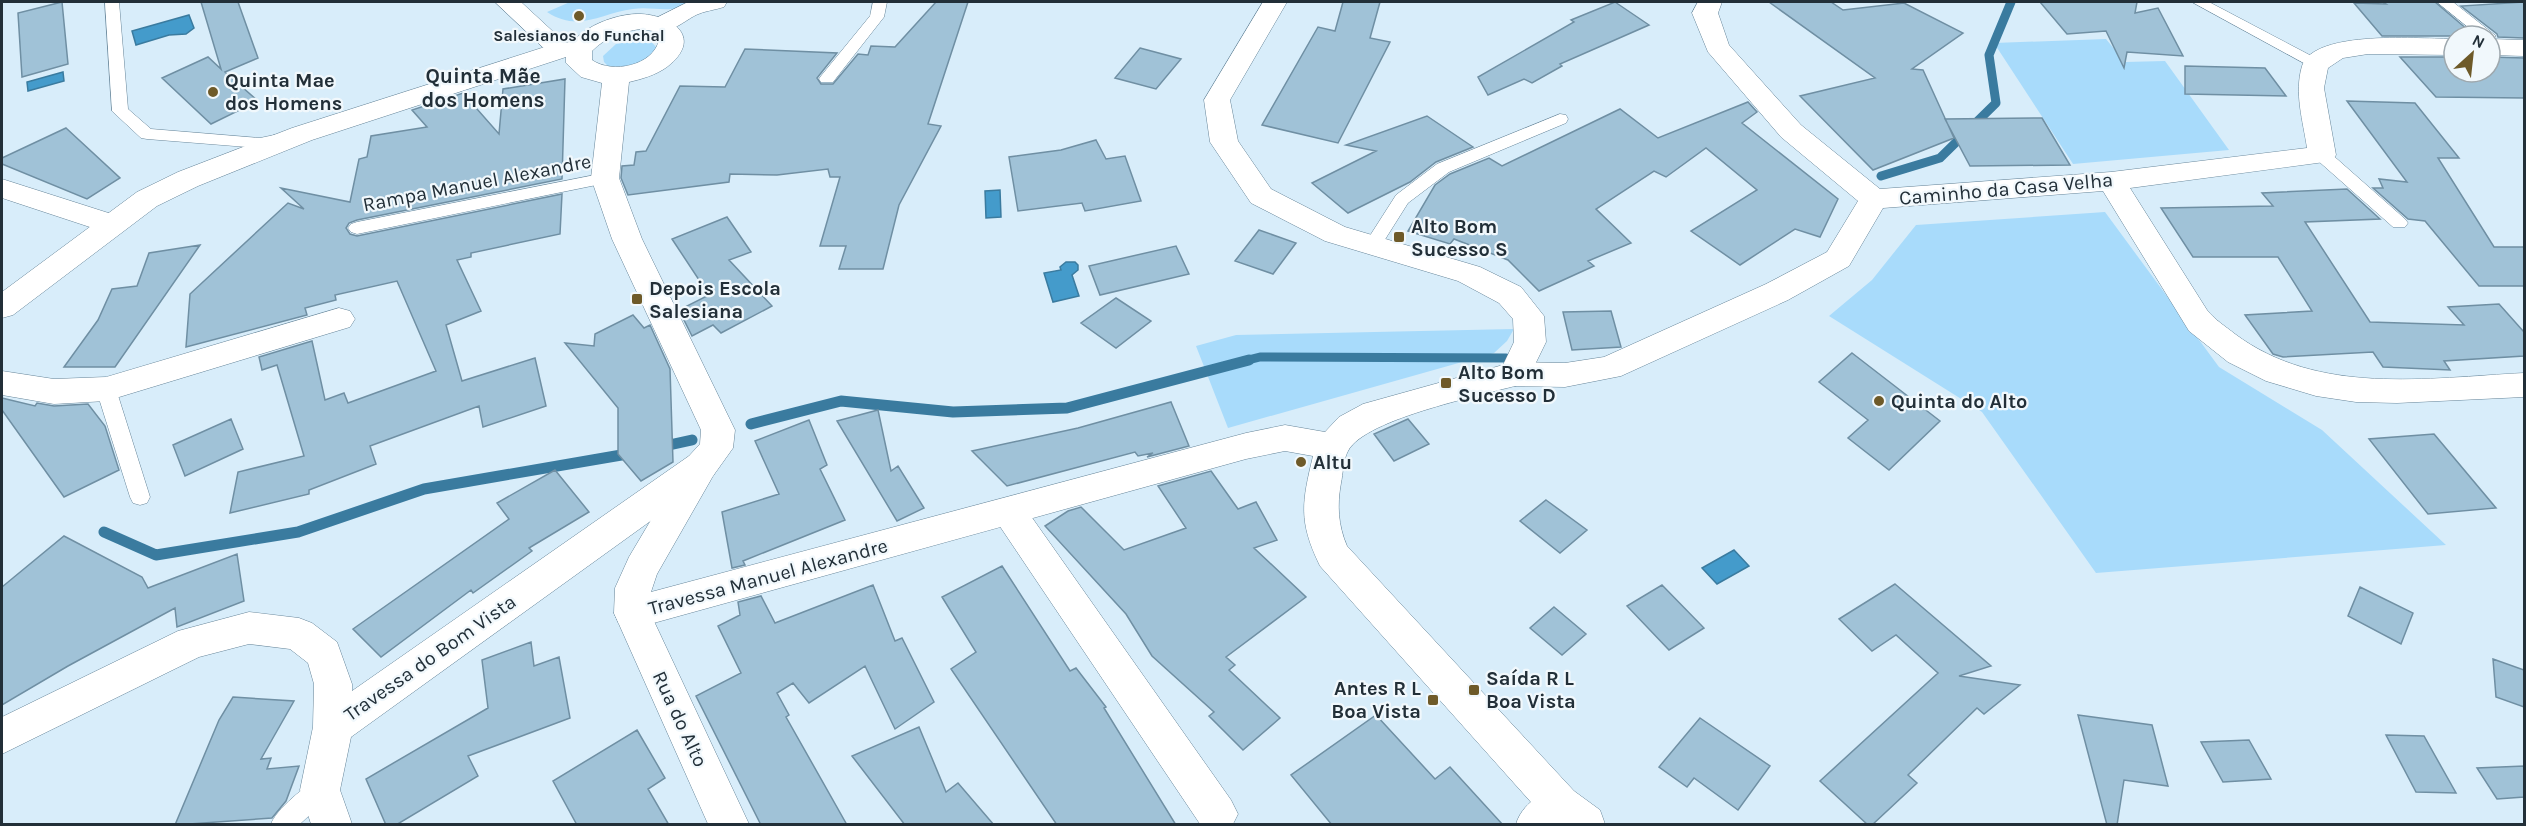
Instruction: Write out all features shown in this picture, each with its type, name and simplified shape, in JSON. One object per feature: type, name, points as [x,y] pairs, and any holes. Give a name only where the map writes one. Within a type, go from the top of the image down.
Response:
[{"type":"street","points":[[2,307],[147,199],[188,179],[302,134],[570,50],[593,35],[615,25],[640,21],[661,26],[670,33],[673,44],[667,55],[654,65],[636,73],[616,76],[593,73],[579,63],[570,50],[507,2]]},
{"type":"street","points":[[661,26],[689,9],[715,2]]},
{"type":"street","points":[[1275,2],[1216,100],[1224,142],[1261,196],[1335,234],[1469,274],[1510,295],[1528,316],[1530,342],[1515,374]]},
{"type":"street","points":[[1710,2],[1705,13],[1717,47],[1791,131],[1874,199]]},
{"type":"street","points":[[2322,155],[2311,88],[2316,64],[2336,51],[2368,46],[2442,47]]},
{"type":"street","name":"Travessa Manuel Alexandre","points":[[616,76],[605,178],[627,239],[718,430],[716,448],[701,466],[642,568],[633,588],[632,613],[1246,446],[1285,438],[1332,446]]},
{"type":"street","name":"Caminho da Casa Velha","points":[[1332,446],[1351,426],[1375,413],[1515,374],[1565,375],[1610,368],[1778,292],[1838,260],[1874,199],[2111,181],[2322,155]]},
{"type":"street","points":[[2111,181],[2202,326],[2252,363],[2286,377],[2330,388],[2362,392],[2524,385]]},
{"type":"street","points":[[2,188],[111,224]]},
{"type":"street","points":[[2,383],[31,391],[66,393],[106,389],[339,319]]},
{"type":"street","points":[[1332,446],[1321,497],[1322,528],[1333,555],[1560,818]]},
{"type":"street","name":"Travessa do Bom Vista","points":[[333,727],[701,466]]},
{"type":"street","points":[[1009,512],[1217,814]]},
{"type":"street","name":"Rua do Alto","points":[[632,613],[729,825]]},
{"type":"street","name":"Travessa do Bom Vista","points":[[2,736],[191,643],[249,627],[299,634],[324,654],[333,684],[333,727]]},
{"type":"street","points":[[326,807],[333,727]]},
{"type":"lane","points":[[112,2],[120,111],[147,134],[260,143],[302,134]]},
{"type":"lane","points":[[827,79],[877,17],[880,2]]},
{"type":"lane","points":[[2199,2],[2316,64]]},
{"type":"lane","points":[[2444,2],[2474,24]]},
{"type":"lane","points":[[1373,245],[1402,199],[1443,168],[1560,119]]},
{"type":"lane","points":[[2322,155],[2399,223]]},
{"type":"lane","name":"Rampa Manuel Alexandre","points":[[357,228],[605,178]]},
{"type":"lane","points":[[106,389],[140,497]]},
{"type":"lane","points":[[283,825],[326,807]]},
{"type":"shaded area","name":"Salesianos do Funchal","points":[[570,2],[699,2],[674,9],[633,9],[580,21],[569,21],[547,12]]},
{"type":"shaded area","points":[[189,15],[194,28],[186,34],[169,35],[136,45],[132,31]]},
{"type":"shaded area","points":[[638,39],[649,41],[657,49],[640,67],[609,67],[604,62],[603,56],[616,44]]},
{"type":"shaded area","points":[[2106,39],[2125,62],[2165,61],[2229,150],[2073,164],[1994,43]]},
{"type":"shaded area","points":[[63,72],[64,81],[28,91],[27,82]]},
{"type":"shaded area","points":[[1000,190],[1001,217],[986,218],[985,191]]},
{"type":"shaded area","points":[[2105,212],[2219,367],[2322,430],[2446,545],[2096,573],[1982,412],[1829,316],[1872,280],[1916,225]]},
{"type":"shaded area","points":[[1066,262],[1075,262],[1078,265],[1078,270],[1072,275],[1079,296],[1053,302],[1044,273],[1061,270],[1060,267]]},
{"type":"shaded area","points":[[1514,329],[1507,341],[1494,353],[1228,428],[1196,346],[1236,335]]},
{"type":"shaded area","points":[[1734,550],[1749,566],[1717,584],[1702,568]]},
{"type":"building","points":[[62,2],[68,64],[22,77],[18,13]]},
{"type":"building","points":[[201,2],[238,2],[258,58],[225,72],[258,101],[211,124],[162,78],[208,57],[221,69]]},
{"type":"building","points":[[936,2],[968,2],[928,124],[941,126],[899,205],[883,269],[839,269],[846,246],[820,246],[840,177],[830,177],[828,169],[777,175],[730,174],[729,182],[628,195],[621,178],[622,166],[634,165],[636,152],[646,151],[680,86],[725,87],[745,49],[837,53],[817,78],[821,84],[833,84],[858,54],[868,55],[871,46],[895,47]]},
{"type":"building","points":[[1343,2],[1380,2],[1370,38],[1390,42],[1338,143],[1262,125],[1318,27],[1335,31]]},
{"type":"building","points":[[1615,2],[1649,25],[1560,64],[1562,66],[1532,83],[1524,79],[1488,95],[1478,77],[1574,22],[1571,20]]},
{"type":"building","points":[[1769,2],[1831,2],[1843,10],[1904,3],[1963,33],[1912,69],[1923,70],[1954,138],[1873,170],[1800,96],[1875,78]]},
{"type":"building","points":[[2040,2],[2137,2],[2135,13],[2158,8],[2183,56],[2127,52],[2124,68],[2106,31],[2067,34]]},
{"type":"building","points":[[2383,2],[2435,2],[2461,24],[2442,24],[2442,36],[2382,36],[2354,3],[2386,4]]},
{"type":"building","points":[[2524,2],[2524,38],[2502,37],[2502,24],[2484,24],[2461,6]]},
{"type":"building","points":[[1140,48],[1181,59],[1156,89],[1115,78]]},
{"type":"building","points":[[2400,57],[2442,57],[2442,84],[2502,84],[2502,57],[2524,58],[2524,98],[2436,97]]},
{"type":"building","points":[[2185,66],[2265,68],[2286,96],[2185,94]]},
{"type":"building","points":[[565,79],[562,179],[357,220],[349,223],[346,228],[350,234],[357,236],[562,194],[560,234],[471,253],[471,257],[457,260],[481,311],[446,325],[462,381],[535,358],[546,406],[483,427],[479,406],[370,446],[376,464],[309,490],[309,494],[230,513],[238,472],[304,456],[277,365],[262,370],[259,357],[312,341],[325,400],[344,393],[348,403],[436,371],[397,281],[335,295],[336,300],[305,308],[307,315],[186,347],[190,294],[288,203],[304,209],[281,188],[350,202],[359,159],[367,157],[371,136],[427,127],[412,110],[463,93],[499,134],[503,89]]},
{"type":"building","points":[[2347,101],[2415,103],[2459,158],[2438,158],[2494,247],[2524,247],[2524,286],[2479,286],[2425,221],[2408,219],[2373,188],[2383,188],[2379,179],[2407,182]]},
{"type":"building","points":[[1748,102],[1757,112],[1742,123],[1838,199],[1820,237],[1795,229],[1740,265],[1691,231],[1757,190],[1706,148],[1666,177],[1654,171],[1596,209],[1631,243],[1588,261],[1594,266],[1539,291],[1508,260],[1454,239],[1450,244],[1408,231],[1435,185],[1450,174],[1489,158],[1502,166],[1620,109],[1658,138]]},
{"type":"building","points":[[1427,116],[1473,147],[1436,162],[1410,182],[1348,213],[1312,183],[1376,151],[1346,145]]},
{"type":"building","points":[[2042,118],[2070,165],[1970,166],[1945,119]]},
{"type":"building","points":[[66,128],[120,178],[87,199],[2,164],[2,158]]},
{"type":"building","points":[[1096,140],[1106,159],[1125,156],[1141,201],[1085,211],[1082,203],[1018,211],[1009,157],[1061,150]]},
{"type":"building","points":[[2347,189],[2380,219],[2305,222],[2370,322],[2464,325],[2448,307],[2499,304],[2524,332],[2524,356],[2444,361],[2450,370],[2383,367],[2373,352],[2283,357],[2273,354],[2245,315],[2312,311],[2278,257],[2193,257],[2161,208],[2273,206],[2262,193]]},
{"type":"building","points":[[727,217],[751,252],[729,260],[772,306],[721,333],[713,325],[692,336],[679,310],[709,295],[672,239]]},
{"type":"building","points":[[1259,230],[1296,243],[1273,274],[1235,261]]},
{"type":"building","points":[[200,245],[115,367],[64,367],[98,320],[112,289],[137,286],[149,253]]},
{"type":"building","points":[[1176,246],[1189,274],[1100,295],[1089,266]]},
{"type":"building","points":[[1116,298],[1151,321],[1116,348],[1081,323]]},
{"type":"building","points":[[1611,311],[1621,347],[1572,350],[1563,312]]},
{"type":"building","points":[[633,315],[644,328],[650,325],[670,369],[673,462],[641,481],[618,454],[618,408],[565,343],[594,346],[595,334]]},
{"type":"building","name":"Quinta do Alto","points":[[1852,353],[1940,421],[1889,470],[1848,438],[1868,420],[1819,382]]},
{"type":"building","points":[[2,398],[35,406],[37,403],[54,406],[88,404],[105,426],[119,470],[64,497],[2,410]]},
{"type":"building","points":[[1171,402],[1189,446],[1147,457],[1153,453],[1138,456],[1135,452],[1007,486],[972,451],[1078,428]]},
{"type":"building","points":[[878,410],[891,471],[898,466],[924,508],[897,521],[837,421]]},
{"type":"building","points":[[231,419],[243,449],[185,476],[173,445]]},
{"type":"building","points":[[1408,419],[1429,444],[1394,461],[1374,434]]},
{"type":"building","points":[[809,420],[827,465],[820,469],[845,520],[743,561],[745,565],[732,568],[722,512],[779,494],[755,441]]},
{"type":"building","points":[[2434,434],[2496,508],[2428,514],[2369,439]]},
{"type":"building","points":[[555,470],[589,512],[529,548],[532,551],[473,593],[471,590],[381,657],[353,629],[509,519],[497,503]]},
{"type":"building","points":[[1211,471],[1238,509],[1256,502],[1277,540],[1254,548],[1306,597],[1226,657],[1235,665],[1229,670],[1280,718],[1243,750],[1209,716],[1214,712],[1152,656],[1126,614],[1045,526],[1068,511],[1081,507],[1124,550],[1186,528],[1158,486]]},
{"type":"building","points":[[1546,500],[1587,530],[1560,553],[1520,521]]},
{"type":"building","points":[[64,536],[142,577],[148,588],[237,554],[244,601],[177,627],[175,608],[2,705],[2,587]]},
{"type":"building","points":[[1002,566],[1070,671],[1076,668],[1106,707],[1104,708],[1176,825],[1057,825],[951,669],[976,652],[942,597]]},
{"type":"building","points":[[1895,584],[1991,666],[1959,676],[2020,685],[1984,714],[1977,708],[1908,775],[1917,783],[1872,825],[1868,825],[1820,781],[1938,673],[1896,635],[1872,651],[1839,619]]},
{"type":"building","points":[[873,585],[895,641],[902,638],[934,702],[895,729],[865,666],[809,703],[793,683],[777,693],[789,715],[786,717],[847,825],[761,825],[696,696],[741,673],[718,626],[740,615],[738,602],[761,596],[775,623]]},
{"type":"building","points":[[1662,585],[1704,628],[1669,650],[1627,606]]},
{"type":"building","points":[[2360,587],[2413,613],[2401,644],[2348,616]]},
{"type":"building","points":[[1554,607],[1586,634],[1562,655],[1530,628]]},
{"type":"building","points":[[531,642],[534,666],[559,657],[570,718],[468,756],[478,776],[396,825],[386,825],[366,779],[488,708],[482,660]]},
{"type":"building","points":[[2493,659],[2524,670],[2524,707],[2496,697]]},
{"type":"building","points":[[233,697],[294,701],[261,759],[271,758],[267,769],[299,766],[286,801],[272,818],[175,825],[219,720]]},
{"type":"building","points":[[1376,715],[1435,779],[1450,767],[1503,825],[1332,825],[1291,775]]},
{"type":"building","points":[[2078,715],[2152,725],[2168,786],[2124,780],[2117,825],[2107,825]]},
{"type":"building","points":[[1700,718],[1770,766],[1738,810],[1694,778],[1687,787],[1659,767]]},
{"type":"building","points":[[919,727],[946,792],[958,783],[994,825],[905,825],[852,756]]},
{"type":"building","points":[[637,730],[665,778],[648,789],[669,825],[577,825],[553,781]]},
{"type":"building","points":[[2386,735],[2424,736],[2456,793],[2416,792]]},
{"type":"building","points":[[2249,740],[2271,779],[2223,782],[2201,742]]},
{"type":"building","points":[[2524,766],[2524,797],[2497,799],[2477,768]]},
{"type":"waterway","points":[[1881,176],[1940,158],[1996,103],[1989,55],[2011,2]]},
{"type":"waterway","points":[[1244,361],[1260,357],[1506,358]]},
{"type":"waterway","points":[[751,424],[841,401],[953,412],[1067,408],[1249,360]]},
{"type":"waterway","points":[[660,447],[692,440]]},
{"type":"waterway","points":[[104,532],[156,555],[298,532],[424,489],[633,453]]},
{"type":"place","name":"Salesianos do Funchal","points":[[579,16]]},
{"type":"place","name":"Quinta Mae dos Homens","points":[[213,92]]},
{"type":"place","name":"Alto Bom Sucesso S","points":[[1399,237]]},
{"type":"place","name":"Depois Escola Salesiana","points":[[637,299]]},
{"type":"place","name":"Alto Bom Sucesso D","points":[[1446,383]]},
{"type":"place","name":"Quinta do Alto","points":[[1879,401]]},
{"type":"place","name":"Altu","points":[[1301,462]]},
{"type":"place","name":"Saída R L Boa Vista","points":[[1474,690]]},
{"type":"place","name":"Antes R L Boa Vista","points":[[1433,700]]},
{"type":"district","name":"Quinta Mãe dos Homens","points":[[483,88]]}]
